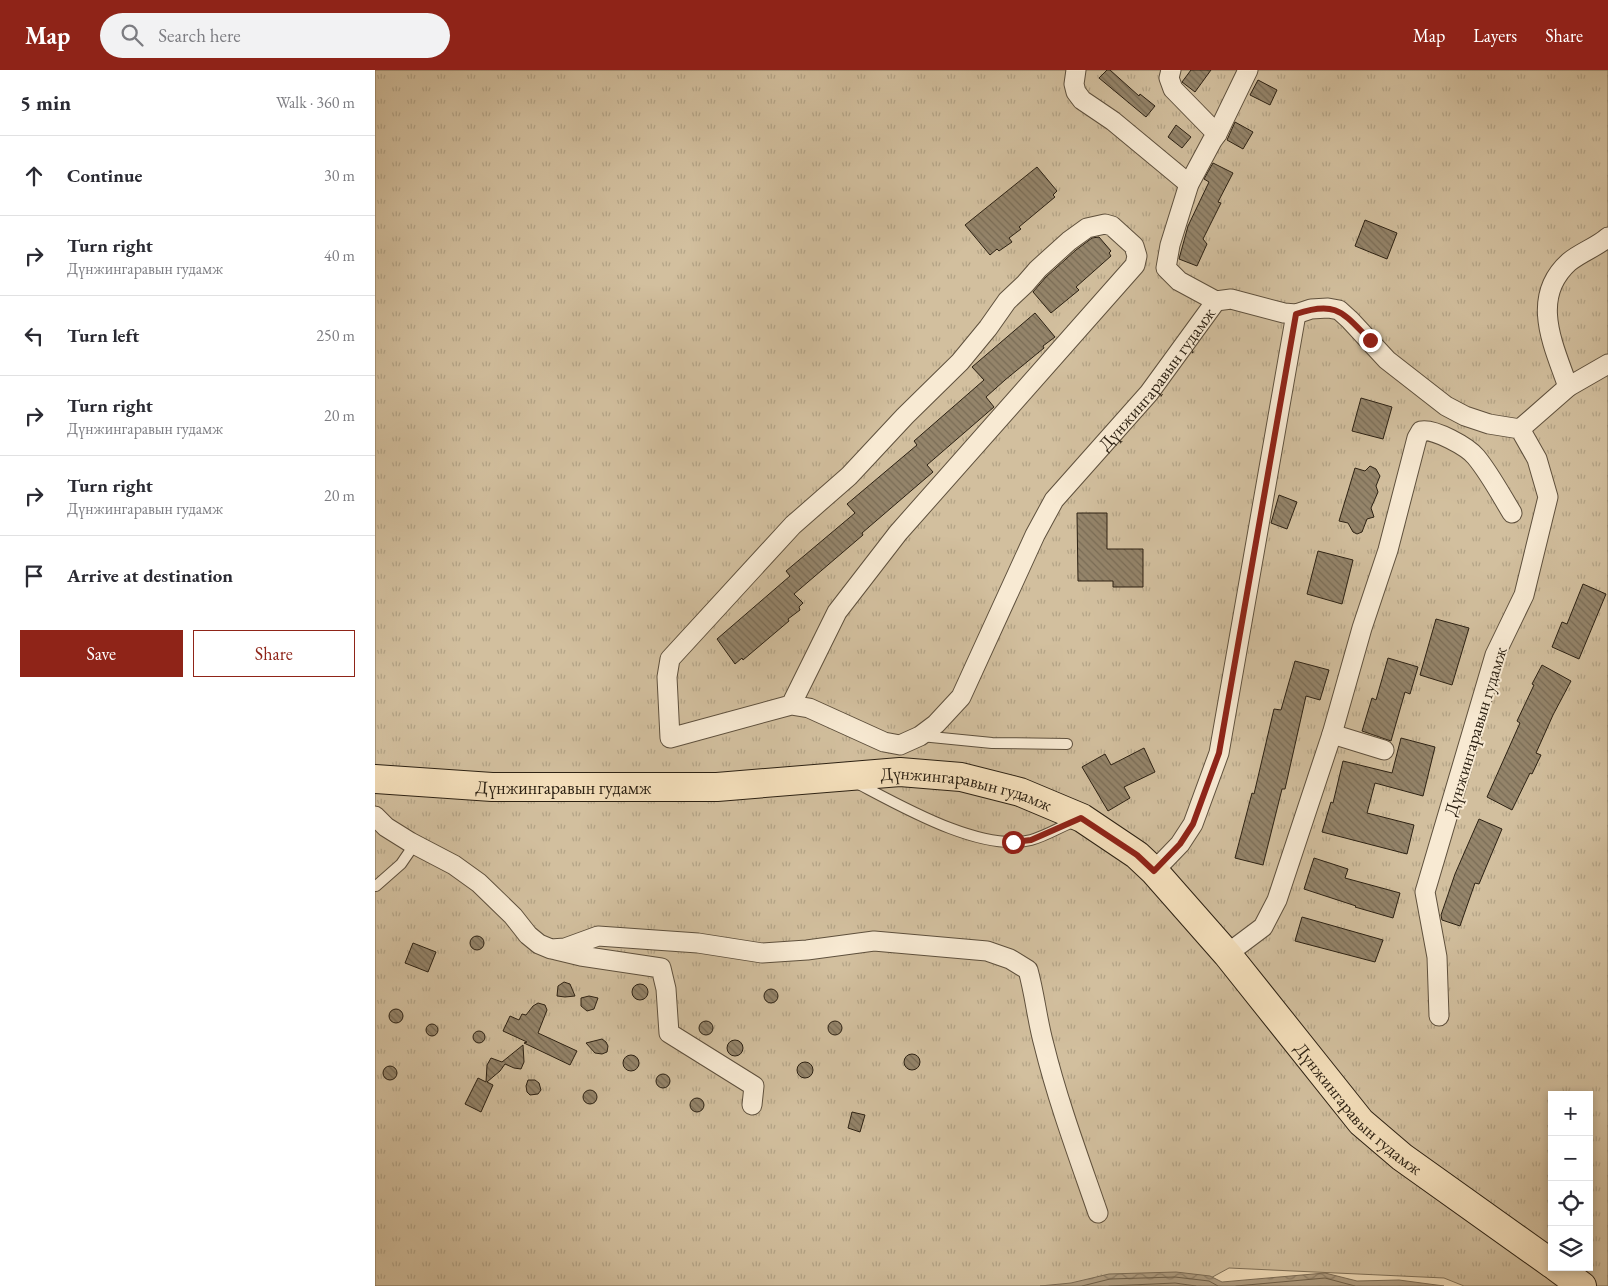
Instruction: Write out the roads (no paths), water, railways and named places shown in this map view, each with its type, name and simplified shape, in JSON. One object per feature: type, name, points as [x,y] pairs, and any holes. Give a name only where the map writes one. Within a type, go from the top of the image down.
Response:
[{"type":"main road","name":"Дүнжингаравын гудамж","points":[[375,779],[492,787],[717,787],[843,776],[900,759],[1020,792],[1081,818],[1137,855],[1154,871],[1227,954],[1361,1122],[1402,1157],[1548,1261]]},
{"type":"main road","points":[[1561,1271],[1582,1286]]},
{"type":"street","points":[[1076,70],[1074,84],[1076,92],[1082,100],[1113,121],[1189,184]]},
{"type":"street","points":[[1171,70],[1169,78],[1173,89],[1217,134]]},
{"type":"street","points":[[1216,301],[1179,281],[1166,268],[1170,245],[1189,184],[1217,134],[1247,70]]},
{"type":"street","name":"Дүнжингаравын гудамж","points":[[791,705],[837,612],[898,533],[1135,265],[1137,256],[1134,246],[1112,226],[1105,224],[1087,228],[1069,241],[1038,269],[1007,301],[960,362],[905,416],[849,476],[793,524],[670,659],[667,677],[670,738],[791,705],[809,708],[884,742],[900,759],[920,736],[936,724],[961,697],[1035,536],[1054,500],[1149,393],[1216,301],[1231,298],[1284,313],[1296,314],[1311,309],[1328,308],[1339,310],[1357,326],[1387,360],[1446,406],[1465,416],[1489,424],[1520,429],[1537,459],[1548,497],[1524,595],[1495,655],[1425,892],[1437,957],[1439,1016]]},
{"type":"street","points":[[1568,387],[1550,335],[1546,309],[1549,293],[1567,264],[1608,237]]},
{"type":"street","points":[[1154,871],[1180,844],[1193,824],[1219,753],[1296,314]]},
{"type":"street","points":[[1520,429],[1568,387],[1608,364]]},
{"type":"street","points":[[1227,954],[1263,928],[1277,900],[1332,734],[1362,628],[1388,550],[1417,438],[1421,431],[1433,431],[1475,456],[1512,514]]},
{"type":"street","points":[[1332,734],[1383,750]]},
{"type":"street","points":[[375,816],[386,827],[414,845],[454,865],[479,882],[495,897],[528,935],[539,944],[551,949],[581,956],[661,968],[666,989],[669,1033],[754,1086],[752,1105]]},
{"type":"street","points":[[551,949],[565,948],[598,936],[699,944],[762,953],[807,950],[874,941],[987,951],[1010,958],[1028,970],[1035,995],[1043,1044],[1097,1213]]},
{"type":"lane","points":[[920,736],[991,743],[1067,744]]},
{"type":"lane","points":[[843,776],[940,824],[964,834],[985,838],[1013,842],[1031,840],[1081,818]]},
{"type":"lane","points":[[376,886],[401,864],[414,845]]},
{"type":"water","points":[[1176,1272],[1210,1276],[1222,1282],[1325,1273],[1357,1281],[1399,1280],[1444,1286],[1040,1286],[1071,1283],[1109,1274]]}]
